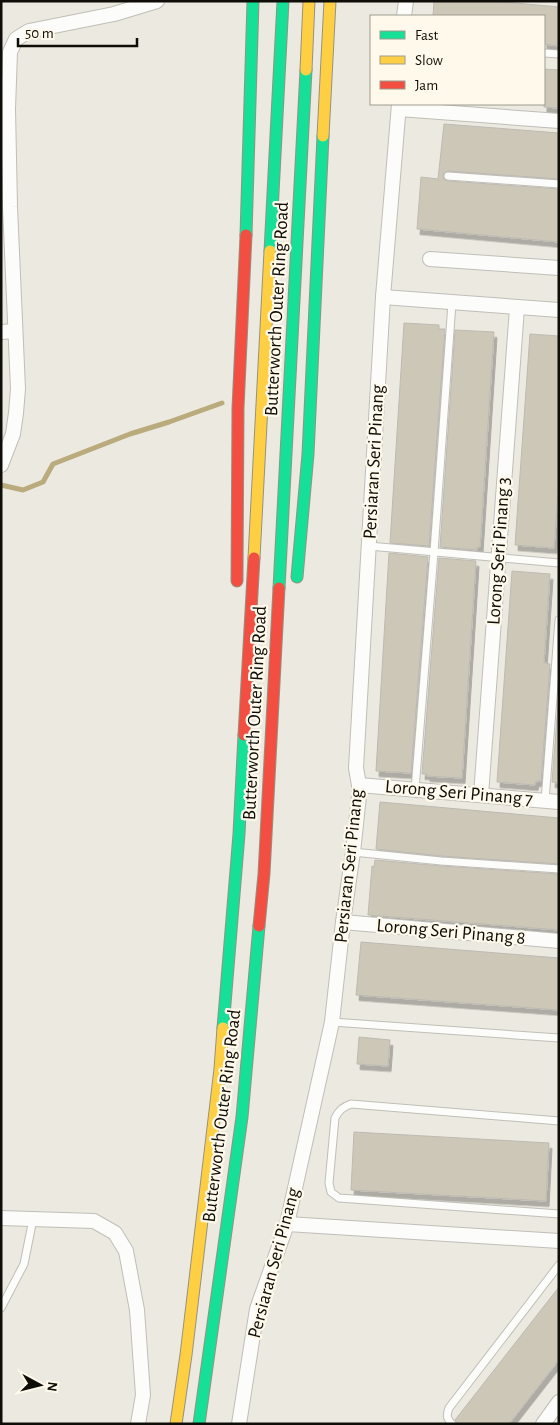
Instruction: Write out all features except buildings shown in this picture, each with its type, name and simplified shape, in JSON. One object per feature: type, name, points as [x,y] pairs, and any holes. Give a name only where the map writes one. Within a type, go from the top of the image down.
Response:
[{"type":"highway","points":[[236,588],[238,408],[249,161],[253,1]]},
{"type":"highway","name":"Butterworth Outer Ring Road","points":[[176,1424],[220,1069],[239,834],[283,1]]},
{"type":"highway","name":"Butterworth Outer Ring Road","points":[[200,1424],[242,1117],[264,874],[304,134],[309,1]]},
{"type":"highway","points":[[296,591],[308,454],[330,1]]},
{"type":"highway","points":[[236,668],[244,748]]},
{"type":"highway","points":[[270,748],[285,680]]},
{"type":"street","points":[[2,459],[13,434],[18,390],[8,332],[4,109],[5,53],[16,39],[29,31],[114,14],[157,1]]},
{"type":"street","points":[[404,15],[406,1]]},
{"type":"street","points":[[399,107],[559,121]]},
{"type":"street","name":"Persiaran Seri Pinang","points":[[239,1424],[257,1309],[287,1224],[332,1022],[343,922],[354,852],[359,785],[356,768],[384,297],[399,107]]},
{"type":"street","points":[[430,259],[559,268]]},
{"type":"street","points":[[384,297],[559,310]]},
{"type":"street","name":"Lorong Seri Pinang 3","points":[[481,795],[517,308]]},
{"type":"street","name":"Lorong Seri Pinang 7","points":[[359,785],[552,801]]},
{"type":"street","name":"Lorong Seri Pinang 8","points":[[343,922],[559,941]]},
{"type":"street","points":[[1,1218],[94,1221],[115,1233],[126,1251],[137,1310],[143,1395],[138,1424]]},
{"type":"street","points":[[287,1224],[559,1241]]},
{"type":"street","points":[[543,1424],[559,1402]]},
{"type":"lane","points":[[545,53],[559,54]]},
{"type":"lane","points":[[448,176],[559,184]]},
{"type":"lane","points":[[415,790],[452,303]]},
{"type":"lane","points":[[369,546],[559,563]]},
{"type":"lane","points":[[552,801],[559,620]]},
{"type":"lane","points":[[354,852],[559,869]]},
{"type":"lane","points":[[332,1022],[559,1038]]},
{"type":"lane","points":[[559,1121],[351,1104],[344,1106],[335,1118],[329,1183],[331,1192],[339,1198],[559,1214]]},
{"type":"lane","points":[[1,1308],[24,1264],[34,1219]]},
{"type":"lane","points":[[452,1424],[446,1414],[448,1408],[559,1265]]},
{"type":"waterway","points":[[1,485],[23,490],[43,482],[53,464],[130,434],[222,403]]},
{"type":"traffic: fast","points":[[246,235],[253,1]]},
{"type":"traffic: fast","points":[[270,251],[283,1]]},
{"type":"traffic: fast","points":[[279,588],[306,70]]},
{"type":"traffic: fast","points":[[297,577],[308,454],[323,136]]},
{"type":"traffic: fast","points":[[223,1028],[239,834],[244,735]]},
{"type":"traffic: fast","points":[[199,1424],[242,1117],[259,926]]},
{"type":"traffic: slow","points":[[306,70],[309,1]]},
{"type":"traffic: slow","points":[[323,136],[330,1]]},
{"type":"traffic: slow","points":[[254,558],[270,251]]},
{"type":"traffic: slow","points":[[176,1424],[220,1069],[223,1028]]},
{"type":"traffic: jam","points":[[237,581],[238,408],[246,235]]},
{"type":"traffic: jam","points":[[244,735],[254,558]]},
{"type":"traffic: jam","points":[[259,926],[264,874],[279,588]]}]
